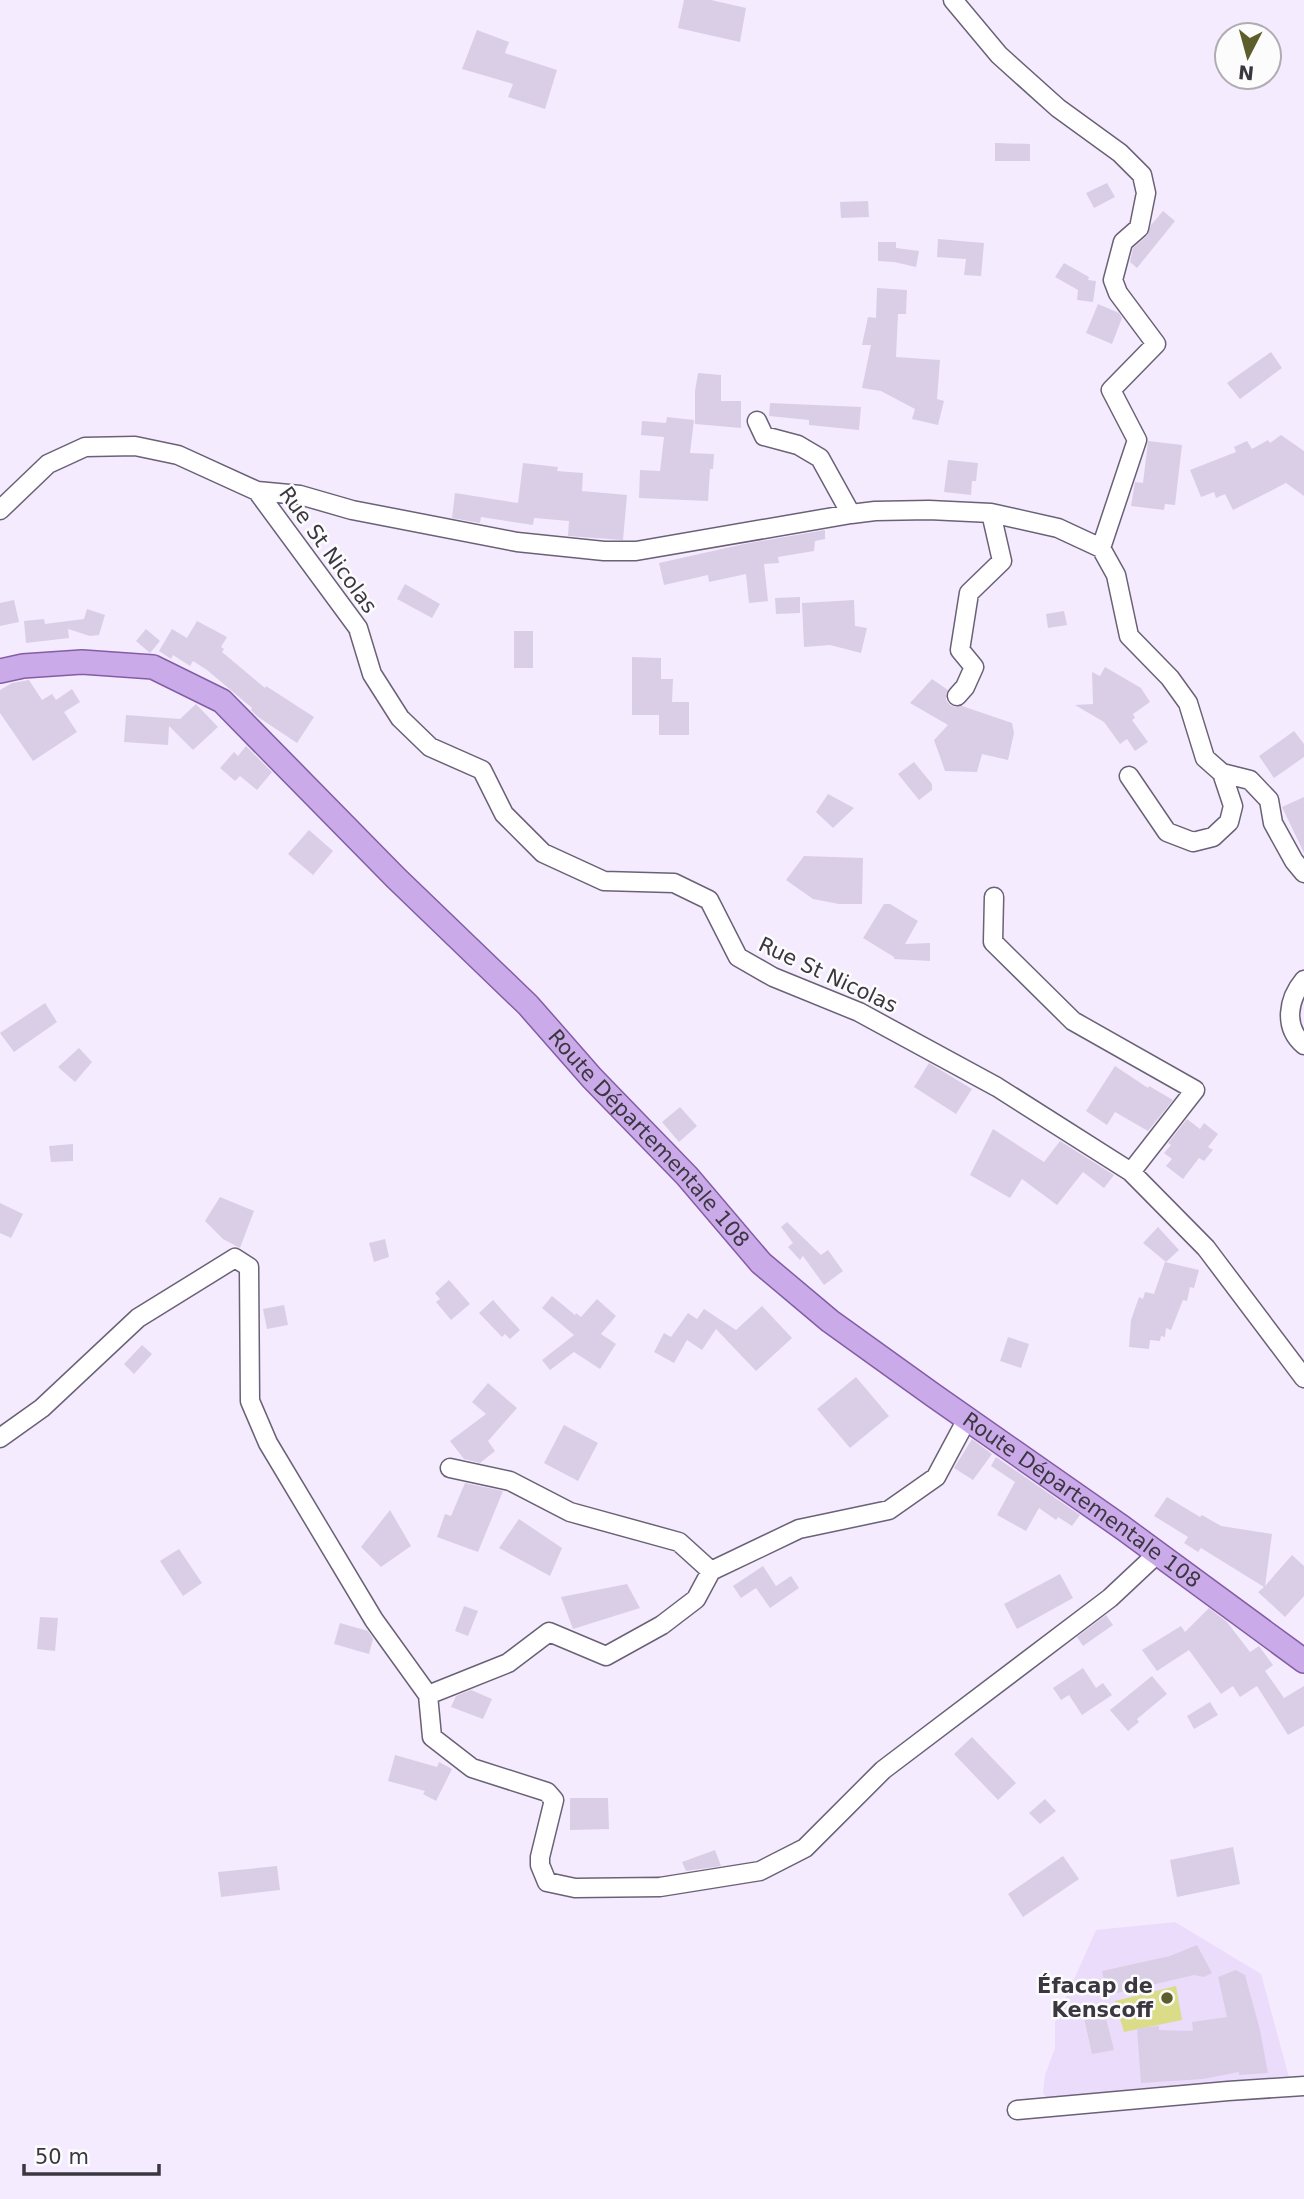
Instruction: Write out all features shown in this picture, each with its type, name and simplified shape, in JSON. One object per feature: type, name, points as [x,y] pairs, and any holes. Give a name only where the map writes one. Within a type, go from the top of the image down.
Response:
[{"type":"main road","name":"Route Départementale 108","points":[[0,671],[23,666],[82,662],[153,667],[222,701],[396,878],[528,1005],[592,1078],[687,1176],[761,1263],[831,1321],[1158,1553],[1304,1661]]},
{"type":"street","points":[[953,0],[999,55],[1058,108],[1120,153],[1142,175],[1146,193],[1139,228],[1124,242],[1113,280],[1118,293],[1156,344],[1111,390],[1137,440],[1101,548]]},
{"type":"street","points":[[757,421],[764,436],[798,445],[820,458],[851,514]]},
{"type":"street","name":"Rue St Nicolas","points":[[0,510],[48,464],[85,447],[135,446],[178,456],[257,491],[358,628],[372,674],[400,718],[430,747],[482,770],[504,814],[543,853],[604,881],[674,883],[709,900],[738,957],[773,977],[859,1012],[946,1059],[1007,1093],[1131,1172],[1206,1248],[1304,1378]]},
{"type":"street","points":[[257,491],[300,495],[352,510],[517,542],[604,551],[636,551],[875,511],[991,513],[1058,528],[1101,548],[1116,575],[1129,636],[1170,678],[1188,703],[1205,758],[1222,773],[1250,780],[1269,800],[1273,822],[1294,861],[1304,873]]},
{"type":"street","points":[[957,696],[965,687],[974,667],[960,650],[969,593],[1002,561],[991,513]]},
{"type":"street","points":[[1129,776],[1167,832],[1193,842],[1213,837],[1229,822],[1233,806],[1222,773]]},
{"type":"street","points":[[994,897],[993,942],[1073,1021],[1195,1090],[1131,1172]]},
{"type":"street","points":[[1304,980],[1295,991],[1289,1015],[1296,1038],[1304,1045]]},
{"type":"street","points":[[0,1437],[42,1408],[138,1318],[235,1258],[249,1267],[250,1401],[268,1443],[374,1620],[428,1695],[432,1737],[472,1768],[547,1792],[554,1800],[540,1857],[542,1873],[547,1882],[575,1888],[660,1887],[760,1871],[806,1848],[883,1770],[1110,1598],[1158,1553]]},
{"type":"street","points":[[428,1695],[508,1663],[549,1632],[606,1656],[662,1625],[696,1599],[711,1571],[799,1530],[889,1510],[936,1476],[967,1419]]},
{"type":"street","points":[[450,1468],[510,1480],[570,1512],[679,1542],[711,1571]]},
{"type":"street","points":[[1017,2110],[1304,2086]]},
{"type":"shaded area","name":"Éfacap de Kenscoff","points":[[1175,1922],[1261,1974],[1293,2092],[1058,2114],[1043,2093],[1045,2075],[1055,2048],[1055,2022],[1096,1930]]},
{"type":"green space","points":[[1176,1986],[1182,2020],[1124,2032],[1115,2001]]},
{"type":"building","points":[[684,0],[711,0],[746,8],[740,42],[678,28]]},
{"type":"building","points":[[477,30],[509,42],[505,53],[557,70],[545,109],[508,97],[513,84],[462,69]]},
{"type":"building","points":[[995,143],[1030,144],[1030,161],[995,161]]},
{"type":"building","points":[[1107,183],[1115,197],[1094,208],[1086,193]]},
{"type":"building","points":[[868,201],[869,217],[841,218],[840,202]]},
{"type":"building","points":[[1163,211],[1175,221],[1137,268],[1130,262],[1133,248],[1147,236],[1151,225]]},
{"type":"building","points":[[938,239],[984,243],[981,276],[964,275],[966,259],[937,257]]},
{"type":"building","points":[[878,242],[896,242],[896,248],[919,251],[916,267],[878,261]]},
{"type":"building","points":[[1064,263],[1089,277],[1088,280],[1096,281],[1093,302],[1077,300],[1078,290],[1055,277]]},
{"type":"building","points":[[877,288],[907,290],[906,314],[898,314],[896,357],[940,360],[937,399],[944,401],[938,425],[912,419],[915,409],[881,391],[862,388],[871,345],[862,345],[868,317],[876,318]]},
{"type":"building","points":[[1098,304],[1119,313],[1122,318],[1112,344],[1086,333]]},
{"type":"building","points":[[1271,352],[1282,368],[1240,399],[1227,383]]},
{"type":"building","points":[[698,373],[721,375],[721,401],[741,401],[741,428],[695,424]]},
{"type":"building","points":[[770,403],[861,407],[859,430],[809,425],[809,420],[769,416]]},
{"type":"building","points":[[667,417],[694,420],[690,453],[714,454],[708,501],[639,498],[640,470],[660,471],[664,437],[641,435],[642,421],[666,423]]},
{"type":"building","points":[[1281,435],[1304,451],[1304,496],[1286,483],[1233,510],[1225,494],[1216,498],[1214,492],[1201,497],[1190,470],[1236,452],[1234,447],[1247,441],[1252,449],[1268,440],[1270,443]]},
{"type":"building","points":[[1148,441],[1182,445],[1175,505],[1165,504],[1164,510],[1131,506],[1135,482],[1143,483]]},
{"type":"building","points":[[948,460],[978,463],[971,495],[944,492]]},
{"type":"building","points":[[523,463],[558,467],[557,471],[583,473],[582,491],[627,495],[623,540],[568,536],[569,521],[534,518],[533,525],[481,517],[480,523],[452,518],[455,493],[518,503]]},
{"type":"building","points":[[825,530],[825,539],[815,541],[814,551],[778,557],[779,563],[764,564],[768,601],[749,603],[746,574],[709,582],[708,575],[664,585],[659,563]]},
{"type":"building","points":[[405,584],[440,604],[432,618],[397,599]]},
{"type":"building","points":[[800,597],[800,613],[776,614],[775,598]]},
{"type":"building","points":[[14,600],[19,622],[0,626],[0,603]]},
{"type":"building","points":[[854,600],[855,626],[867,628],[861,653],[830,645],[804,647],[802,603]]},
{"type":"building","points":[[87,609],[105,615],[99,635],[90,636],[68,629],[69,638],[26,643],[24,621],[44,619],[45,624],[84,619]]},
{"type":"building","points":[[1064,611],[1067,625],[1048,628],[1046,614]]},
{"type":"building","points":[[197,621],[227,637],[221,647],[224,649],[222,652],[265,688],[266,686],[314,717],[297,743],[258,717],[252,708],[207,670],[193,661],[190,666],[173,655],[171,659],[159,651],[172,629],[187,638]]},
{"type":"building","points":[[146,629],[160,641],[150,653],[136,641]]},
{"type":"building","points":[[514,631],[533,631],[533,668],[514,668]]},
{"type":"building","points":[[632,657],[661,658],[661,679],[673,679],[672,702],[689,702],[689,735],[659,735],[659,715],[632,715]]},
{"type":"building","points":[[1105,667],[1141,688],[1150,702],[1133,714],[1135,718],[1132,720],[1148,742],[1135,751],[1127,739],[1120,744],[1104,722],[1075,705],[1093,704],[1092,672],[1100,676]]},
{"type":"building","points":[[932,679],[948,690],[946,700],[950,705],[962,706],[1012,723],[1014,733],[1008,760],[982,754],[977,772],[945,771],[934,740],[948,725],[910,703]]},
{"type":"building","points":[[29,680],[42,700],[52,694],[56,700],[72,689],[80,702],[64,712],[77,732],[33,761],[0,713],[0,690],[12,683]]},
{"type":"building","points":[[196,704],[218,727],[193,750],[169,726],[168,745],[124,742],[126,715],[180,719]]},
{"type":"building","points":[[1294,731],[1304,744],[1304,757],[1274,778],[1259,756]]},
{"type":"building","points":[[246,746],[272,772],[257,790],[240,776],[235,781],[220,768],[234,752],[238,756]]},
{"type":"building","points":[[914,762],[932,784],[932,790],[919,800],[898,774]]},
{"type":"building","points":[[828,794],[854,808],[833,828],[816,812]]},
{"type":"building","points":[[1304,797],[1304,853],[1282,807]]},
{"type":"building","points":[[309,830],[333,851],[313,875],[288,854]]},
{"type":"building","points":[[804,856],[863,858],[862,904],[839,904],[813,899],[786,880]]},
{"type":"building","points":[[884,904],[890,904],[918,921],[905,944],[930,943],[930,961],[894,959],[863,938]]},
{"type":"building","points":[[45,1003],[57,1022],[14,1052],[0,1033]]},
{"type":"building","points":[[79,1048],[92,1062],[75,1082],[58,1067]]},
{"type":"building","points":[[929,1063],[972,1089],[956,1114],[914,1087]]},
{"type":"building","points":[[1115,1066],[1148,1088],[1149,1086],[1173,1100],[1148,1131],[1115,1112],[1107,1125],[1086,1111]]},
{"type":"building","points":[[680,1107],[697,1126],[679,1142],[662,1122]]},
{"type":"building","points":[[1187,1119],[1200,1129],[1204,1123],[1218,1134],[1208,1147],[1213,1150],[1204,1161],[1199,1158],[1183,1179],[1166,1166],[1172,1159],[1164,1153],[1171,1145],[1168,1143]]},
{"type":"building","points":[[993,1129],[1044,1162],[1060,1141],[1114,1175],[1104,1188],[1083,1172],[1057,1205],[1022,1179],[1010,1198],[970,1175]]},
{"type":"building","points":[[73,1144],[73,1161],[51,1162],[49,1146]]},
{"type":"building","points":[[220,1197],[254,1211],[240,1248],[223,1239],[205,1221]]},
{"type":"building","points":[[0,1203],[23,1214],[11,1238],[0,1233]]},
{"type":"building","points":[[787,1222],[821,1255],[828,1250],[843,1271],[824,1285],[803,1256],[800,1260],[788,1247],[793,1243],[781,1227]]},
{"type":"building","points":[[1158,1227],[1179,1250],[1166,1262],[1143,1243]]},
{"type":"building","points":[[385,1239],[389,1257],[374,1262],[369,1243]]},
{"type":"building","points":[[1165,1262],[1199,1270],[1194,1288],[1190,1287],[1187,1301],[1183,1300],[1171,1330],[1166,1328],[1165,1337],[1161,1336],[1160,1341],[1150,1340],[1149,1349],[1129,1347],[1131,1320],[1139,1297],[1143,1299],[1145,1292],[1154,1294]]},
{"type":"building","points":[[449,1280],[470,1304],[451,1320],[436,1302],[440,1299],[435,1293]]},
{"type":"building","points":[[552,1296],[581,1317],[597,1299],[616,1316],[601,1334],[616,1344],[600,1369],[574,1352],[550,1370],[542,1360],[574,1335],[542,1308]]},
{"type":"building","points":[[493,1300],[520,1330],[510,1339],[505,1334],[502,1337],[479,1313]]},
{"type":"building","points":[[284,1305],[288,1325],[267,1329],[263,1309]]},
{"type":"building","points":[[762,1306],[792,1338],[756,1371],[716,1329],[702,1350],[687,1340],[674,1363],[654,1352],[664,1333],[671,1337],[688,1313],[697,1319],[704,1309],[736,1330]]},
{"type":"building","points":[[1008,1337],[1029,1344],[1021,1368],[1000,1361]]},
{"type":"building","points":[[142,1345],[152,1354],[134,1374],[124,1364]]},
{"type":"building","points":[[856,1377],[889,1416],[850,1448],[817,1409]]},
{"type":"building","points":[[488,1383],[517,1408],[488,1441],[495,1451],[480,1463],[464,1459],[450,1441],[486,1414],[472,1402]]},
{"type":"building","points":[[564,1425],[598,1443],[578,1481],[544,1463]]},
{"type":"building","points":[[972,1439],[992,1454],[973,1480],[954,1468]]},
{"type":"building","points":[[996,1457],[1080,1515],[1072,1526],[1058,1517],[1056,1520],[1039,1508],[1026,1531],[997,1515],[1015,1482],[991,1466]]},
{"type":"building","points":[[465,1483],[503,1491],[478,1552],[437,1537],[445,1514],[451,1516]]},
{"type":"building","points":[[1167,1497],[1221,1526],[1272,1534],[1265,1586],[1292,1555],[1304,1566],[1304,1596],[1285,1617],[1258,1592],[1264,1587],[1201,1548],[1198,1552],[1184,1543],[1188,1537],[1154,1516]]},
{"type":"building","points":[[390,1510],[411,1546],[381,1567],[361,1547]]},
{"type":"building","points":[[519,1519],[562,1548],[550,1576],[499,1548]]},
{"type":"building","points":[[179,1549],[202,1583],[183,1596],[160,1561]]},
{"type":"building","points":[[763,1566],[776,1586],[791,1576],[799,1588],[770,1608],[756,1588],[741,1598],[733,1586]]},
{"type":"building","points":[[1060,1574],[1073,1598],[1017,1629],[1004,1604]]},
{"type":"building","points":[[627,1584],[640,1608],[573,1629],[561,1597]]},
{"type":"building","points":[[464,1606],[478,1611],[468,1636],[455,1631]]},
{"type":"building","points":[[1209,1608],[1227,1622],[1250,1652],[1259,1646],[1273,1665],[1265,1671],[1284,1698],[1304,1686],[1304,1726],[1288,1735],[1257,1686],[1240,1697],[1233,1686],[1221,1694],[1189,1650],[1157,1671],[1142,1650],[1181,1626],[1185,1632]]},
{"type":"building","points":[[1106,1615],[1113,1625],[1083,1646],[1077,1637]]},
{"type":"building","points":[[40,1617],[58,1618],[55,1651],[37,1649]]},
{"type":"building","points":[[340,1623],[368,1631],[373,1639],[369,1654],[334,1644]]},
{"type":"building","points":[[1083,1668],[1096,1688],[1103,1683],[1112,1695],[1082,1715],[1069,1695],[1061,1700],[1053,1688]]},
{"type":"building","points":[[1152,1676],[1167,1694],[1137,1719],[1139,1722],[1128,1731],[1110,1710]]},
{"type":"building","points":[[471,1690],[492,1699],[483,1719],[451,1707],[456,1696]]},
{"type":"building","points":[[1210,1702],[1218,1715],[1194,1729],[1187,1716]]},
{"type":"building","points":[[972,1737],[1016,1783],[998,1800],[954,1754]]},
{"type":"building","points":[[395,1755],[437,1767],[439,1762],[452,1769],[436,1801],[423,1794],[425,1791],[388,1781]]},
{"type":"building","points":[[570,1798],[608,1798],[609,1829],[570,1830]]},
{"type":"building","points":[[1045,1799],[1056,1811],[1040,1824],[1029,1813]]},
{"type":"building","points":[[1233,1847],[1240,1884],[1177,1897],[1170,1860]]},
{"type":"building","points":[[715,1850],[721,1866],[686,1871],[682,1862]]},
{"type":"building","points":[[1063,1856],[1079,1879],[1023,1917],[1008,1894]]},
{"type":"building","points":[[277,1866],[280,1890],[221,1897],[218,1872]]},
{"type":"building","points":[[1197,1945],[1212,1973],[1204,1977],[1194,1975],[1113,1994],[1105,1986],[1102,1971],[1170,1956]]},
{"type":"building","points":[[1236,1970],[1245,1975],[1268,2073],[1239,2075],[1239,2072],[1203,2079],[1141,2083],[1137,2028],[1159,2026],[1159,2030],[1193,2031],[1192,2022],[1227,2017],[1218,1977]]},
{"type":"building","points":[[1105,2014],[1114,2050],[1092,2054],[1084,2018]]},
{"type":"place","name":"Éfacap de Kenscoff","points":[[1167,1998]]}]
